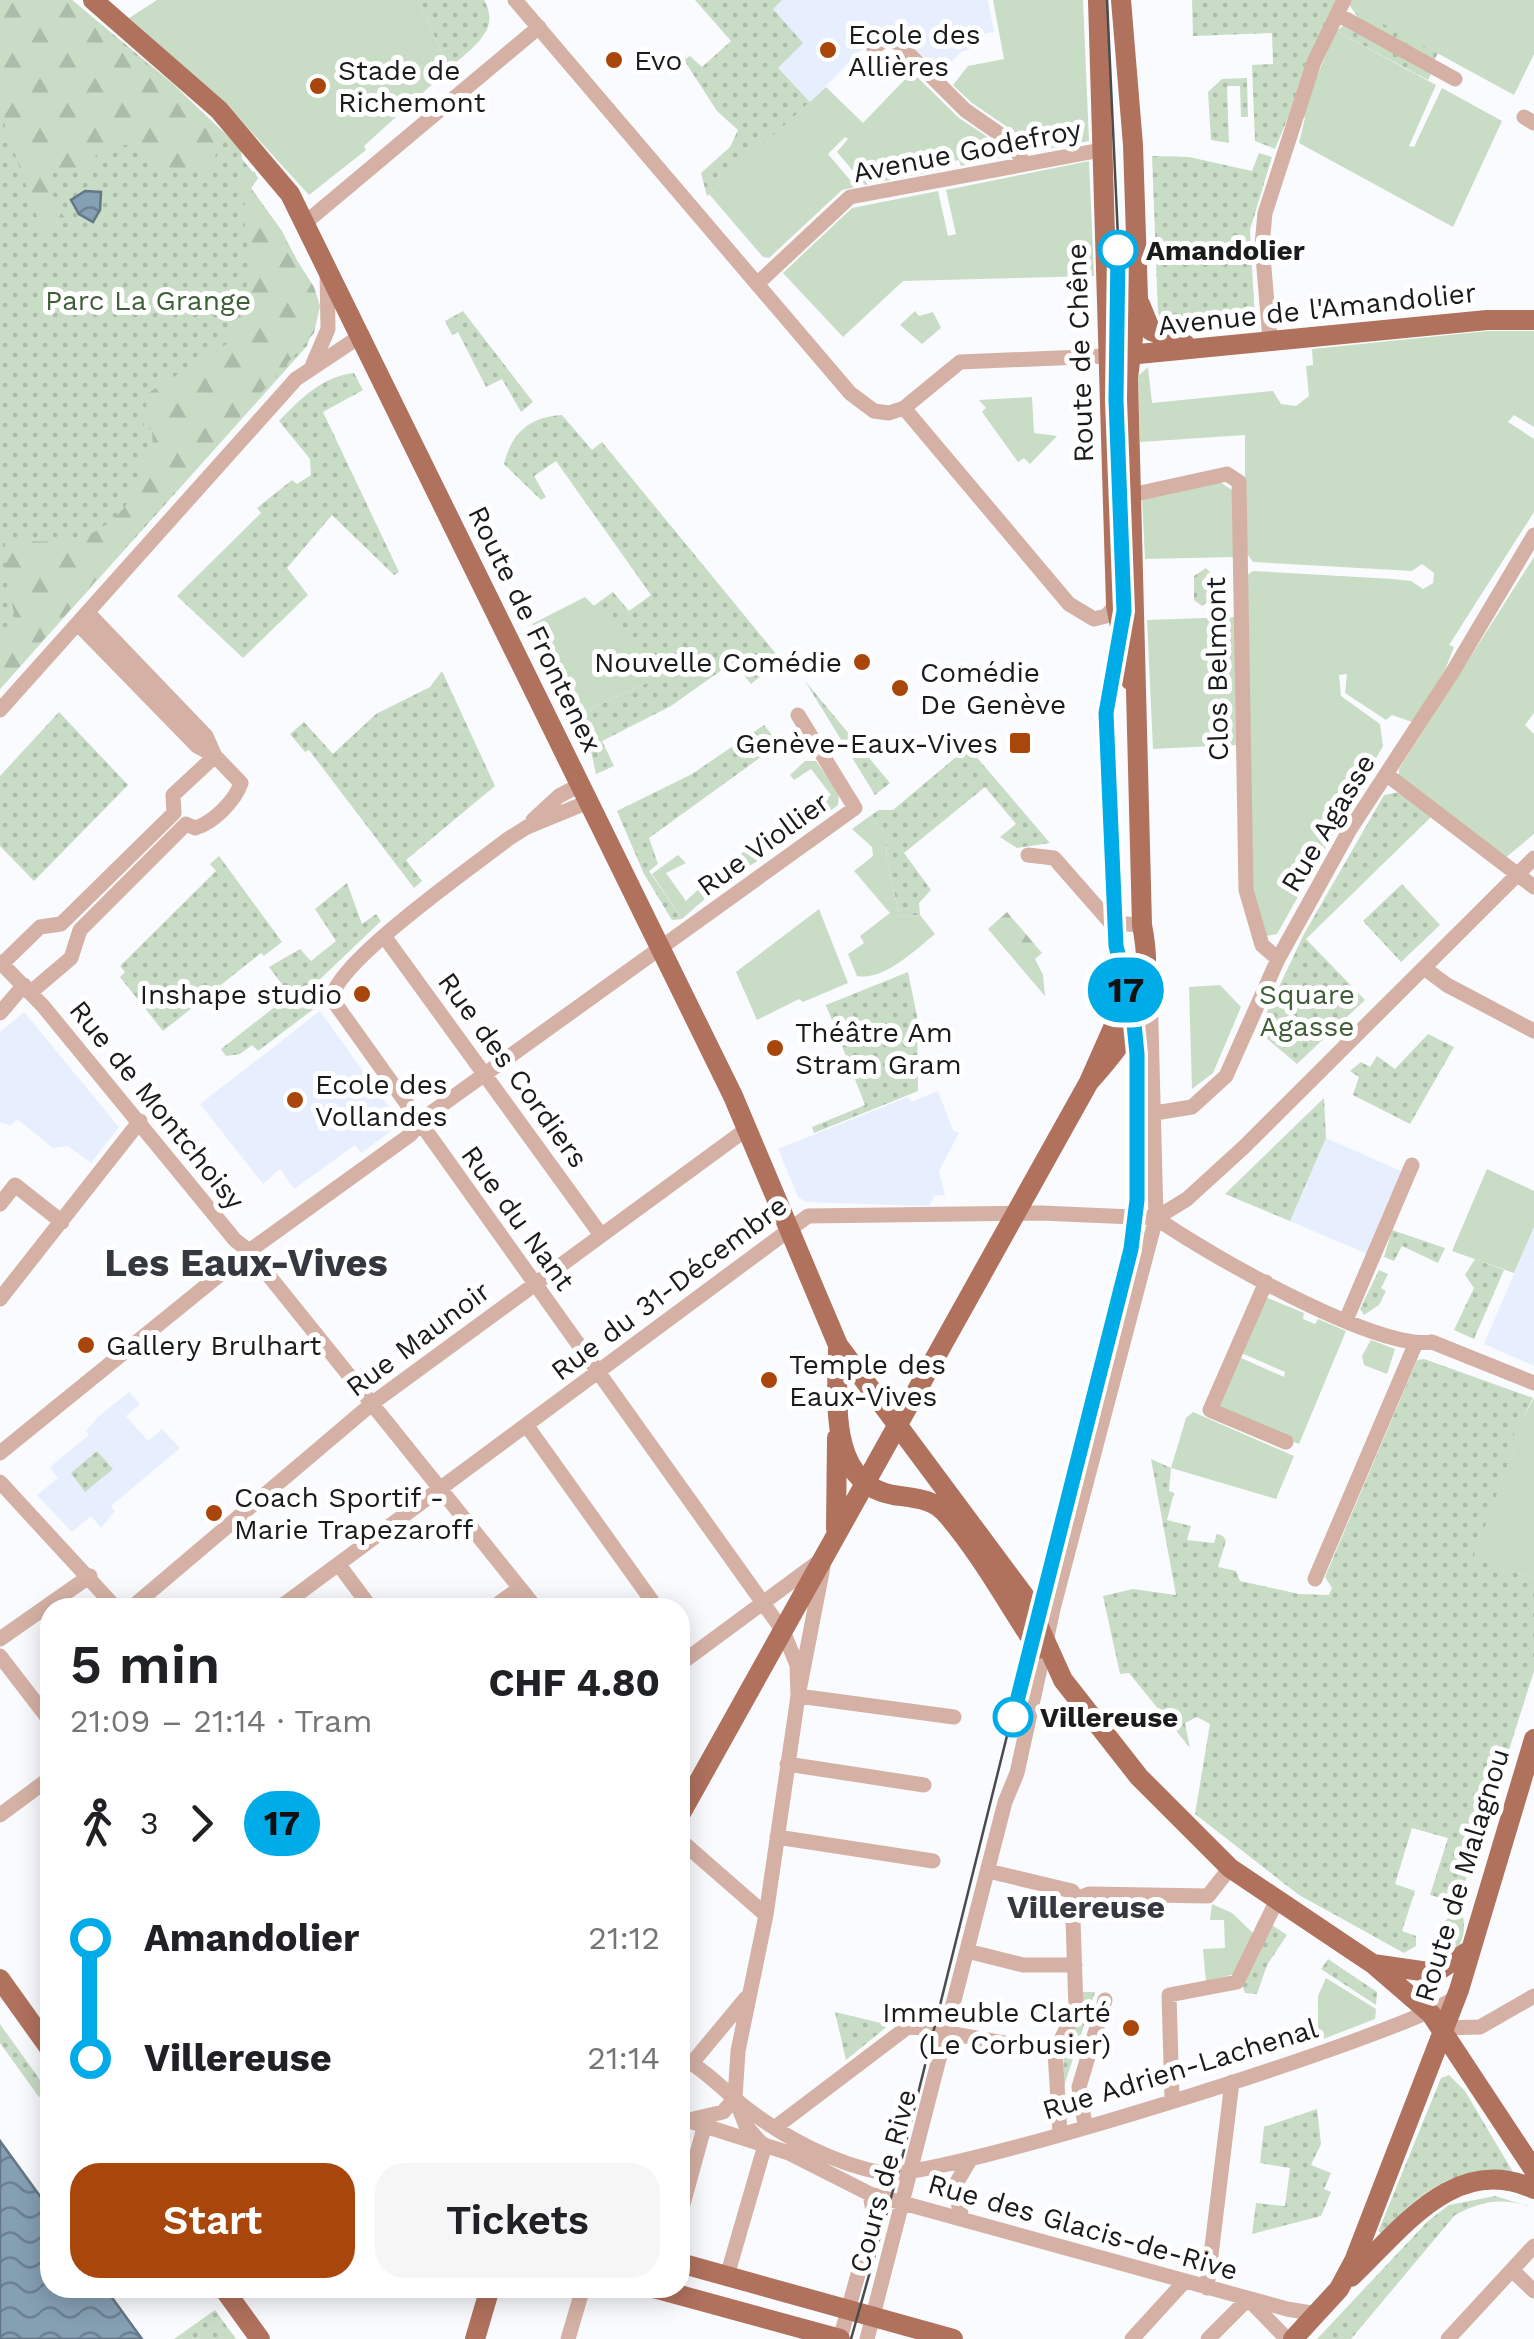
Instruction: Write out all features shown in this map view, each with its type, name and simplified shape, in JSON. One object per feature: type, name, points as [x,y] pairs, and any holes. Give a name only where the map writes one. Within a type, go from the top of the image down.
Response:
[{"type":"main road","name":"Route de Frontenex","points":[[93,0],[241,132],[280,180],[305,223],[748,1128],[838,1345]]},
{"type":"main road","name":"Route de Chêne","points":[[1098,0],[1116,605],[1135,702]]},
{"type":"main road","name":"Route de Chêne","points":[[1121,0],[1132,135],[1138,297],[1130,355],[1131,495],[1142,925],[1150,976]]},
{"type":"main road","points":[[1138,297],[1146,323],[1158,336],[1209,345]]},
{"type":"main road","name":"Avenue de l'Amandolier","points":[[1106,356],[1487,320],[1534,320]]},
{"type":"main road","points":[[690,1796],[1089,1082],[1132,989],[1142,925]]},
{"type":"main road","points":[[1089,1082],[1134,1020],[1150,976]]},
{"type":"main road","points":[[838,1345],[899,1422],[1026,1598],[1045,1651]]},
{"type":"main road","points":[[829,1550],[839,1422],[838,1345]]},
{"type":"main road","points":[[839,1422],[846,1456],[865,1483],[932,1502],[948,1515],[1062,1680],[1138,1777],[1230,1868],[1373,1964],[1436,2020],[1534,2170]]},
{"type":"main road","points":[[904,1496],[928,1492],[937,1477]]},
{"type":"main road","points":[[937,1477],[948,1515]]},
{"type":"main road","name":"Route de Malagnou","points":[[1339,2289],[1354,2261],[1436,2020],[1456,1997],[1525,1801],[1534,1739]]},
{"type":"main road","points":[[1373,1964],[1436,1973],[1472,1944]]},
{"type":"main road","points":[[0,1980],[40,2021]]},
{"type":"main road","points":[[1290,2339],[1417,2210],[1450,2189],[1503,2181],[1534,2190]]},
{"type":"main road","points":[[690,2267],[953,2339]]},
{"type":"main road","points":[[232,2298],[260,2339]]},
{"type":"main road","points":[[475,2339],[487,2298]]},
{"type":"main road","points":[[690,2298],[840,2339]]},
{"type":"street","points":[[515,0],[858,402],[882,413],[904,408],[960,362],[1106,356]]},
{"type":"street","points":[[1270,339],[1262,245],[1265,213],[1286,137],[1340,7],[1455,79]]},
{"type":"street","points":[[305,223],[539,27]]},
{"type":"street","points":[[914,60],[965,110],[1011,142],[1023,162]]},
{"type":"street","name":"Avenue Godefroy","points":[[757,284],[850,197],[1102,150]]},
{"type":"street","points":[[312,366],[328,329],[327,267]]},
{"type":"street","points":[[0,710],[312,366],[362,335]]},
{"type":"street","points":[[904,408],[1069,604],[1094,618],[1106,616],[1116,605]]},
{"type":"street","name":"Clos Belmont","points":[[1131,495],[1227,474],[1239,482],[1246,890],[1262,946],[1278,959]]},
{"type":"street","name":"Rue Agasse","points":[[1155,1113],[1192,1106],[1226,1076],[1278,959],[1534,534]]},
{"type":"street","points":[[83,618],[197,746],[215,756],[241,784],[237,795],[207,824],[195,828],[180,819],[174,795],[215,756]]},
{"type":"street","name":"Rue Viollier","points":[[661,948],[855,808],[798,716]]},
{"type":"street","points":[[1386,774],[1534,887]]},
{"type":"street","points":[[384,936],[527,827],[584,793]]},
{"type":"street","points":[[1,964],[40,927],[61,924],[180,819]]},
{"type":"street","points":[[0,1013],[71,958],[80,930],[180,819]]},
{"type":"street","points":[[1028,855],[1054,858],[1111,923],[1142,925]]},
{"type":"street","points":[[1534,858],[1244,1147],[1187,1199],[1156,1218],[1195,1246],[1346,1320],[1415,1345],[1432,1342],[1534,1383]]},
{"type":"street","points":[[61,924],[76,940]]},
{"type":"street","name":"Rue des Cordiers","points":[[384,936],[601,1234]]},
{"type":"street","name":"Rue du Nant","points":[[384,936],[338,979],[332,998],[784,1631],[797,1665],[798,1696]]},
{"type":"street","points":[[0,1453],[250,1251],[661,948]]},
{"type":"street","name":"Rue de Montchoisy","points":[[1,964],[28,989],[235,1240],[250,1251],[528,1598]]},
{"type":"street","points":[[1424,968],[1447,986],[1534,1031]]},
{"type":"street","name":"Route de Chêne","points":[[1045,1651],[1156,1218],[1150,976]]},
{"type":"street","points":[[0,1299],[140,1122]]},
{"type":"street","name":"Rue Maunoir","points":[[143,1598],[374,1402],[748,1128]]},
{"type":"street","points":[[1346,1320],[1412,1165]]},
{"type":"street","points":[[0,1204],[14,1186],[62,1222]]},
{"type":"street","name":"Rue du 31-Décembre","points":[[294,1598],[814,1214],[1156,1218]]},
{"type":"street","points":[[1266,1282],[1210,1410],[1286,1442]]},
{"type":"street","points":[[1316,1579],[1415,1345]]},
{"type":"street","points":[[527,1426],[650,1598]]},
{"type":"street","points":[[0,1482],[108,1598]]},
{"type":"street","points":[[690,1657],[829,1550]]},
{"type":"street","points":[[727,2276],[764,2145],[746,2126],[735,2098],[740,2034],[766,1915],[798,1696],[829,1550]]},
{"type":"street","points":[[339,1565],[364,1598]]},
{"type":"street","points":[[59,1598],[90,1576]]},
{"type":"street","points":[[506,1598],[520,1588]]},
{"type":"street","points":[[0,1639],[40,1611]]},
{"type":"street","name":"Cours de Rive","points":[[866,2339],[905,2202],[1005,1802],[1017,1774],[1045,1651]]},
{"type":"street","points":[[0,1656],[40,1707]]},
{"type":"street","points":[[798,1696],[954,1717]]},
{"type":"street","points":[[787,1764],[924,1785]]},
{"type":"street","points":[[0,1815],[40,1785]]},
{"type":"street","points":[[778,1836],[933,1861]]},
{"type":"street","points":[[690,1849],[766,1915]]},
{"type":"street","points":[[988,1871],[1072,1891],[1077,1899],[1089,1894],[1208,1896],[1230,1868]]},
{"type":"street","points":[[1060,2133],[1055,2052],[1076,2008],[1072,1891]]},
{"type":"street","points":[[1172,2099],[1169,1995],[1237,1982],[1276,1902]]},
{"type":"street","points":[[967,1951],[1023,1965],[1075,1965]]},
{"type":"street","points":[[690,2056],[752,1990]]},
{"type":"street","name":"Rue Adrien-Lachenal","points":[[690,2066],[777,2126],[836,2160],[882,2172],[912,2173],[970,2160],[1436,2020],[1480,2027],[1534,1996]]},
{"type":"street","points":[[1085,2125],[1079,2087],[1105,2000]]},
{"type":"street","points":[[777,2126],[910,2026],[1055,2052]]},
{"type":"street","points":[[1207,2288],[1232,2082]]},
{"type":"street","points":[[691,2122],[724,2112],[735,2098]]},
{"type":"street","name":"Rue des Glacis-de-Rive","points":[[691,2122],[764,2145],[870,2194],[1207,2288],[1316,2314]]},
{"type":"street","points":[[962,2218],[954,2202],[954,2187],[970,2160]]},
{"type":"street","name":"Cours de Rive","points":[[840,2339],[874,2218],[870,2194]]},
{"type":"street","points":[[1448,2339],[1534,2246]]},
{"type":"street","points":[[1512,2270],[1534,2291]]},
{"type":"street","points":[[1132,2339],[1185,2281]]},
{"type":"street","points":[[568,2339],[580,2298]]},
{"type":"street","points":[[1208,2339],[1248,2299]]},
{"type":"street","name":"Rue des Glacis-de-Rive","points":[[1248,2299],[1290,2339]]},
{"type":"shaded area","name":"Ecole des Allières","points":[[782,0],[988,0],[994,32],[976,35],[971,48],[961,52],[941,73],[887,24],[810,102],[778,68],[772,9]]},
{"type":"shaded area","name":"Ecole des Vollandes","points":[[320,1011],[401,1124],[361,1153],[355,1145],[294,1189],[280,1169],[263,1184],[200,1104]]},
{"type":"shaded area","points":[[24,1012],[119,1127],[91,1163],[68,1146],[53,1148],[17,1119],[11,1126],[0,1122],[0,1032]]},
{"type":"shaded area","points":[[938,1091],[953,1130],[959,1133],[939,1171],[945,1195],[934,1196],[929,1206],[806,1202],[798,1197],[778,1149],[908,1097],[911,1102]]},
{"type":"shaded area","points":[[1326,1138],[1403,1172],[1367,1254],[1290,1221]]},
{"type":"shaded area","points":[[1534,1227],[1534,1366],[1484,1344]]},
{"type":"shaded area","points":[[129,1392],[140,1404],[126,1416],[148,1441],[162,1429],[180,1448],[111,1506],[115,1511],[101,1528],[91,1516],[72,1532],[37,1495],[58,1478],[50,1467],[89,1435],[86,1431],[97,1418]]},
{"type":"green space","name":"Parc La Grange","points":[[0,0],[72,0],[172,83],[241,149],[242,159],[258,178],[251,188],[282,231],[320,306],[307,346],[0,689]]},
{"type":"green space","points":[[0,0],[72,0],[227,135],[209,167],[153,169],[132,144],[101,149],[87,167],[46,174],[58,209],[68,222],[42,231],[0,111]]},
{"type":"green space","name":"Stade de Richemont","points":[[157,0],[418,0],[449,69],[364,146],[366,150],[309,195],[224,102],[129,18]]},
{"type":"green space","points":[[418,0],[484,0],[489,11],[482,38],[449,69]]},
{"type":"green space","points":[[695,0],[782,0],[773,9],[803,43],[778,68],[810,102],[707,196],[701,173],[730,147],[738,130],[717,111],[684,60],[690,56],[702,67],[731,41]]},
{"type":"green space","points":[[993,0],[1083,0],[1089,141],[1041,150],[972,103],[953,85],[968,66],[1004,59]]},
{"type":"green space","points":[[1192,0],[1337,0],[1275,149],[1255,141],[1252,65],[1273,64],[1272,33],[1193,36]]},
{"type":"green space","points":[[1351,0],[1534,0],[1534,54],[1514,95],[1349,5]]},
{"type":"green space","points":[[1349,5],[1438,53],[1434,61],[1361,21]]},
{"type":"green space","points":[[1343,26],[1432,72],[1428,80],[1336,31]]},
{"type":"green space","points":[[1336,31],[1436,85],[1409,146],[1414,147],[1442,88],[1502,121],[1453,227],[1299,143],[1305,118],[1301,114]]},
{"type":"green space","points":[[912,72],[959,118],[1006,149],[1004,157],[961,166],[959,160],[940,164],[941,170],[865,185],[837,152],[848,139],[845,137],[828,154],[856,187],[842,190],[769,258],[763,257],[709,194],[826,87],[863,123]]},
{"type":"green space","points":[[1247,78],[1248,117],[1241,117],[1240,86],[1227,86],[1229,143],[1211,140],[1208,92],[1222,79]]},
{"type":"green space","points":[[1259,153],[1272,157],[1250,230],[1255,321],[1164,323],[1158,313],[1152,156],[1189,157],[1252,171]]},
{"type":"green space","points":[[1089,161],[1094,276],[903,281],[843,337],[783,273],[852,208],[938,191],[948,236],[956,234],[946,190]]},
{"type":"green space","points":[[254,171],[258,178],[251,188],[314,287],[320,306],[314,333],[0,689],[0,637],[17,624],[7,584],[5,541],[76,539],[104,527],[125,506],[139,481],[144,452],[153,451],[152,429],[143,430],[148,393],[230,342],[229,329],[243,301],[248,270],[242,207],[249,199],[236,188]]},
{"type":"green space","points":[[463,311],[533,402],[521,412],[502,379],[486,387],[458,332],[452,335],[445,321]]},
{"type":"green space","points":[[915,311],[919,316],[933,312],[941,328],[922,344],[900,325]]},
{"type":"green space","points":[[1488,331],[1534,331],[1534,427],[1514,415],[1508,422],[1534,439],[1534,512],[1449,645],[1454,647],[1445,670],[1412,722],[1392,715],[1386,720],[1345,693],[1347,674],[1339,675],[1341,696],[1380,724],[1383,746],[1277,934],[1266,936],[1249,884],[1247,575],[1253,571],[1393,579],[1411,581],[1423,589],[1433,583],[1434,573],[1422,564],[1412,571],[1253,562],[1245,551],[1245,435],[1140,442],[1138,376],[1148,367],[1152,403],[1273,391],[1281,404],[1296,406],[1309,396],[1306,366],[1313,365],[1312,349]]},
{"type":"green space","points":[[354,373],[363,390],[323,412],[399,572],[394,575],[332,515],[287,568],[308,595],[243,658],[177,596],[261,513],[257,508],[292,480],[297,484],[311,475],[310,459],[279,421],[322,384]]},
{"type":"green space","points":[[1032,397],[1034,433],[1057,436],[1030,464],[1024,458],[1018,462],[982,412],[986,408],[979,400]]},
{"type":"green space","points":[[562,415],[592,450],[602,442],[781,660],[751,684],[733,662],[671,706],[602,741],[614,766],[596,774],[588,738],[577,715],[651,681],[632,644],[592,607],[613,592],[629,611],[651,595],[556,461],[534,476],[546,497],[541,500],[504,464],[512,443],[524,428],[541,419]]},
{"type":"green space","points":[[1220,482],[1232,490],[1234,557],[1145,559],[1142,498]]},
{"type":"green space","points":[[1534,557],[1534,713],[1525,725],[1534,734],[1534,834],[1504,859],[1399,777],[1399,769]]},
{"type":"green space","points":[[1206,568],[1218,581],[1215,596],[1202,606],[1194,600],[1194,576]]},
{"type":"green space","points":[[585,597],[633,644],[651,681],[577,715],[532,624]]},
{"type":"green space","points":[[1235,617],[1236,745],[1153,749],[1147,620]]},
{"type":"green space","points":[[442,671],[495,786],[406,860],[422,881],[414,888],[309,750],[305,752],[290,734],[304,722],[333,754],[376,714],[430,687]]},
{"type":"green space","points":[[805,681],[890,783],[875,795]]},
{"type":"green space","points":[[59,712],[128,785],[34,881],[0,846],[0,776]]},
{"type":"green space","points":[[764,725],[779,744],[649,838],[658,864],[649,871],[682,919],[672,920],[644,874],[617,811],[692,774]]},
{"type":"green space","points":[[968,747],[1050,843],[1017,848],[1000,837],[1016,824],[985,787],[904,853],[931,890],[919,903],[920,915],[900,917],[887,864],[886,834],[870,816],[879,810],[893,810]]},
{"type":"green space","points":[[805,761],[816,761],[839,793],[838,805],[822,817],[812,806],[831,795],[811,769],[794,780],[790,775]]},
{"type":"green space","name":"Square Agasse","points":[[1400,792],[1431,817],[1306,939],[1365,1000],[1297,1064],[1258,1031],[1304,934],[1384,795]]},
{"type":"green space","points":[[870,816],[886,834],[887,864],[900,917],[920,915],[935,934],[888,969],[857,976],[848,954],[864,943],[860,936],[890,913],[854,871],[873,856],[872,847],[852,829]]},
{"type":"green space","points":[[773,831],[780,847],[746,868],[738,856]]},
{"type":"green space","points":[[678,855],[686,863],[666,873],[686,901],[702,886],[708,896],[682,919],[652,874]]},
{"type":"green space","points":[[219,856],[282,942],[264,956],[261,953],[163,1031],[120,977],[125,972],[120,966],[216,871],[210,864]]},
{"type":"green space","points":[[347,883],[362,924],[376,914],[381,921],[314,985],[315,1008],[258,1051],[252,1045],[240,1054],[226,1056],[221,1049],[290,995],[269,967],[300,949],[311,961],[336,941],[315,909]]},
{"type":"green space","points":[[1402,884],[1440,925],[1401,962],[1363,921]]},
{"type":"green space","points":[[819,909],[848,983],[803,1002],[799,999],[757,1020],[736,972]]},
{"type":"green space","points":[[1007,912],[1042,953],[1035,959],[1043,975],[1045,996],[988,929]]},
{"type":"green space","points":[[908,972],[917,1016],[918,1091],[814,1133],[812,1127],[865,1105],[826,1005]]},
{"type":"green space","points":[[1220,985],[1241,1007],[1213,1073],[1192,1089],[1189,987]]},
{"type":"green space","points":[[1428,1034],[1454,1047],[1410,1124],[1353,1095],[1359,1077],[1350,1071],[1361,1062],[1370,1067],[1377,1056],[1395,1069]]},
{"type":"green space","points":[[1324,1098],[1326,1138],[1290,1221],[1225,1194]]},
{"type":"green space","points":[[1487,1169],[1534,1191],[1534,1227],[1514,1273],[1452,1251]]},
{"type":"green space","points":[[1392,1230],[1445,1248],[1438,1263],[1402,1246],[1394,1261],[1384,1257]]},
{"type":"green space","points":[[1475,1259],[1504,1270],[1474,1339],[1454,1330],[1474,1288],[1465,1275]]},
{"type":"green space","points":[[1379,1270],[1388,1274],[1381,1288],[1386,1291],[1379,1305],[1364,1315],[1360,1309]]},
{"type":"green space","points":[[1263,1296],[1304,1313],[1303,1319],[1315,1324],[1318,1319],[1346,1331],[1299,1444],[1220,1411],[1217,1404],[1237,1356],[1284,1377],[1285,1372],[1239,1352]]},
{"type":"green space","points":[[1371,1340],[1395,1349],[1387,1374],[1364,1365],[1362,1356]]},
{"type":"green space","points":[[1424,1359],[1533,1398],[1513,1438],[1515,1444],[1474,1559],[1534,1578],[1534,1671],[1507,1756],[1502,1757],[1459,1903],[1430,1895],[1448,1838],[1412,1828],[1395,1884],[1415,1891],[1402,1931],[1416,1936],[1416,1946],[1404,1953],[1299,1895],[1195,1814],[1210,1724],[1197,1717],[1185,1723],[1190,1748],[1129,1673],[1120,1674],[1103,1596],[1133,1589],[1176,1595],[1151,1459],[1171,1468],[1169,1491],[1174,1493],[1167,1520],[1191,1526],[1187,1540],[1214,1543],[1217,1534],[1223,1536],[1226,1541],[1218,1567],[1236,1571],[1240,1581],[1299,1594],[1329,1595],[1332,1588],[1325,1577],[1417,1360]]},
{"type":"green space","points":[[1534,1398],[1534,1578],[1473,1559],[1515,1444],[1512,1438]]},
{"type":"green space","points":[[1193,1412],[1294,1456],[1276,1499],[1171,1468],[1186,1418]]},
{"type":"green space","points":[[97,1451],[113,1469],[85,1492],[71,1473]]},
{"type":"green space","points":[[1212,1904],[1232,1913],[1253,1933],[1234,1974],[1206,1982],[1203,1949],[1225,1948],[1224,1920],[1210,1920]]},
{"type":"green space","points":[[1453,1915],[1463,1917],[1464,1929],[1460,1944],[1448,1958],[1438,1952],[1436,1936],[1440,1926]]},
{"type":"green space","points":[[1269,1923],[1287,1935],[1267,1965],[1257,1994],[1245,1993],[1242,1984]]},
{"type":"green space","points":[[1328,1959],[1377,1992],[1376,2005],[1321,1969]]},
{"type":"green space","points":[[1326,1978],[1376,2009],[1375,2019],[1318,2041],[1318,1996]]},
{"type":"green space","points":[[1081,1992],[1095,1992],[1063,2089],[1064,2041]]},
{"type":"green space","points":[[835,2012],[889,2025],[846,2060]]},
{"type":"green space","points":[[0,2024],[40,2080],[40,2096],[39,2097],[0,2043]]},
{"type":"green space","points":[[1449,2075],[1465,2091],[1513,2172],[1474,2172],[1440,2184],[1410,2205],[1382,2233],[1378,2232],[1441,2078]]},
{"type":"green space","points":[[1317,2109],[1321,2144],[1311,2165],[1331,2173],[1324,2189],[1331,2192],[1321,2216],[1252,2234],[1256,2203],[1285,2206],[1290,2168],[1260,2163],[1264,2127]]},
{"type":"green space","points":[[1495,2196],[1522,2204],[1493,2202],[1455,2215],[1351,2339],[1317,2339],[1428,2221],[1449,2205]]},
{"type":"green space","points":[[215,2310],[236,2339],[174,2339]]},
{"type":"water","points":[[85,191],[101,192],[100,210],[93,222],[79,214],[71,200]]},
{"type":"water","points":[[0,2141],[40,2196],[40,2298],[112,2298],[142,2339],[0,2339]]},
{"type":"tram line","points":[[851,2339],[901,2162],[1136,1217],[1137,1054],[1133,1014],[1116,946],[1107,713],[1124,611],[1116,400],[1120,280],[1107,0]]},
{"type":"tram line","name":"17","points":[[1013,1717],[1131,1249],[1137,1200],[1136,1036],[1116,946],[1106,713],[1124,611],[1116,400],[1118,250]]},
{"type":"place","name":"Ecole des Allières","points":[[828,50]]},
{"type":"place","name":"Evo","points":[[614,60]]},
{"type":"place","name":"Stade de Richemont","points":[[318,86]]},
{"type":"place","name":"Amandolier","points":[[1118,250]]},
{"type":"place","name":"Nouvelle Comédie","points":[[862,662]]},
{"type":"place","name":"Comédie De Genève","points":[[900,688]]},
{"type":"place","name":"Genève-Eaux-Vives","points":[[1020,743]]},
{"type":"place","name":"Inshape studio","points":[[362,994]]},
{"type":"place","name":"Théâtre Am Stram Gram","points":[[775,1048]]},
{"type":"place","name":"Ecole des Vollandes","points":[[295,1100]]},
{"type":"place","name":"Gallery Brulhart","points":[[86,1345]]},
{"type":"place","name":"Temple des Eaux-Vives","points":[[769,1380]]},
{"type":"place","name":"Coach Sportif - Marie Trapezaroff","points":[[214,1513]]},
{"type":"place","name":"Villereuse","points":[[1013,1717]]},
{"type":"place","name":"Immeuble Clarté (Le Corbusier)","points":[[1131,2028]]},
{"type":"district","name":"Les Eaux-Vives","points":[[246,1263]]},
{"type":"district","name":"Villereuse","points":[[1086,1907]]}]
